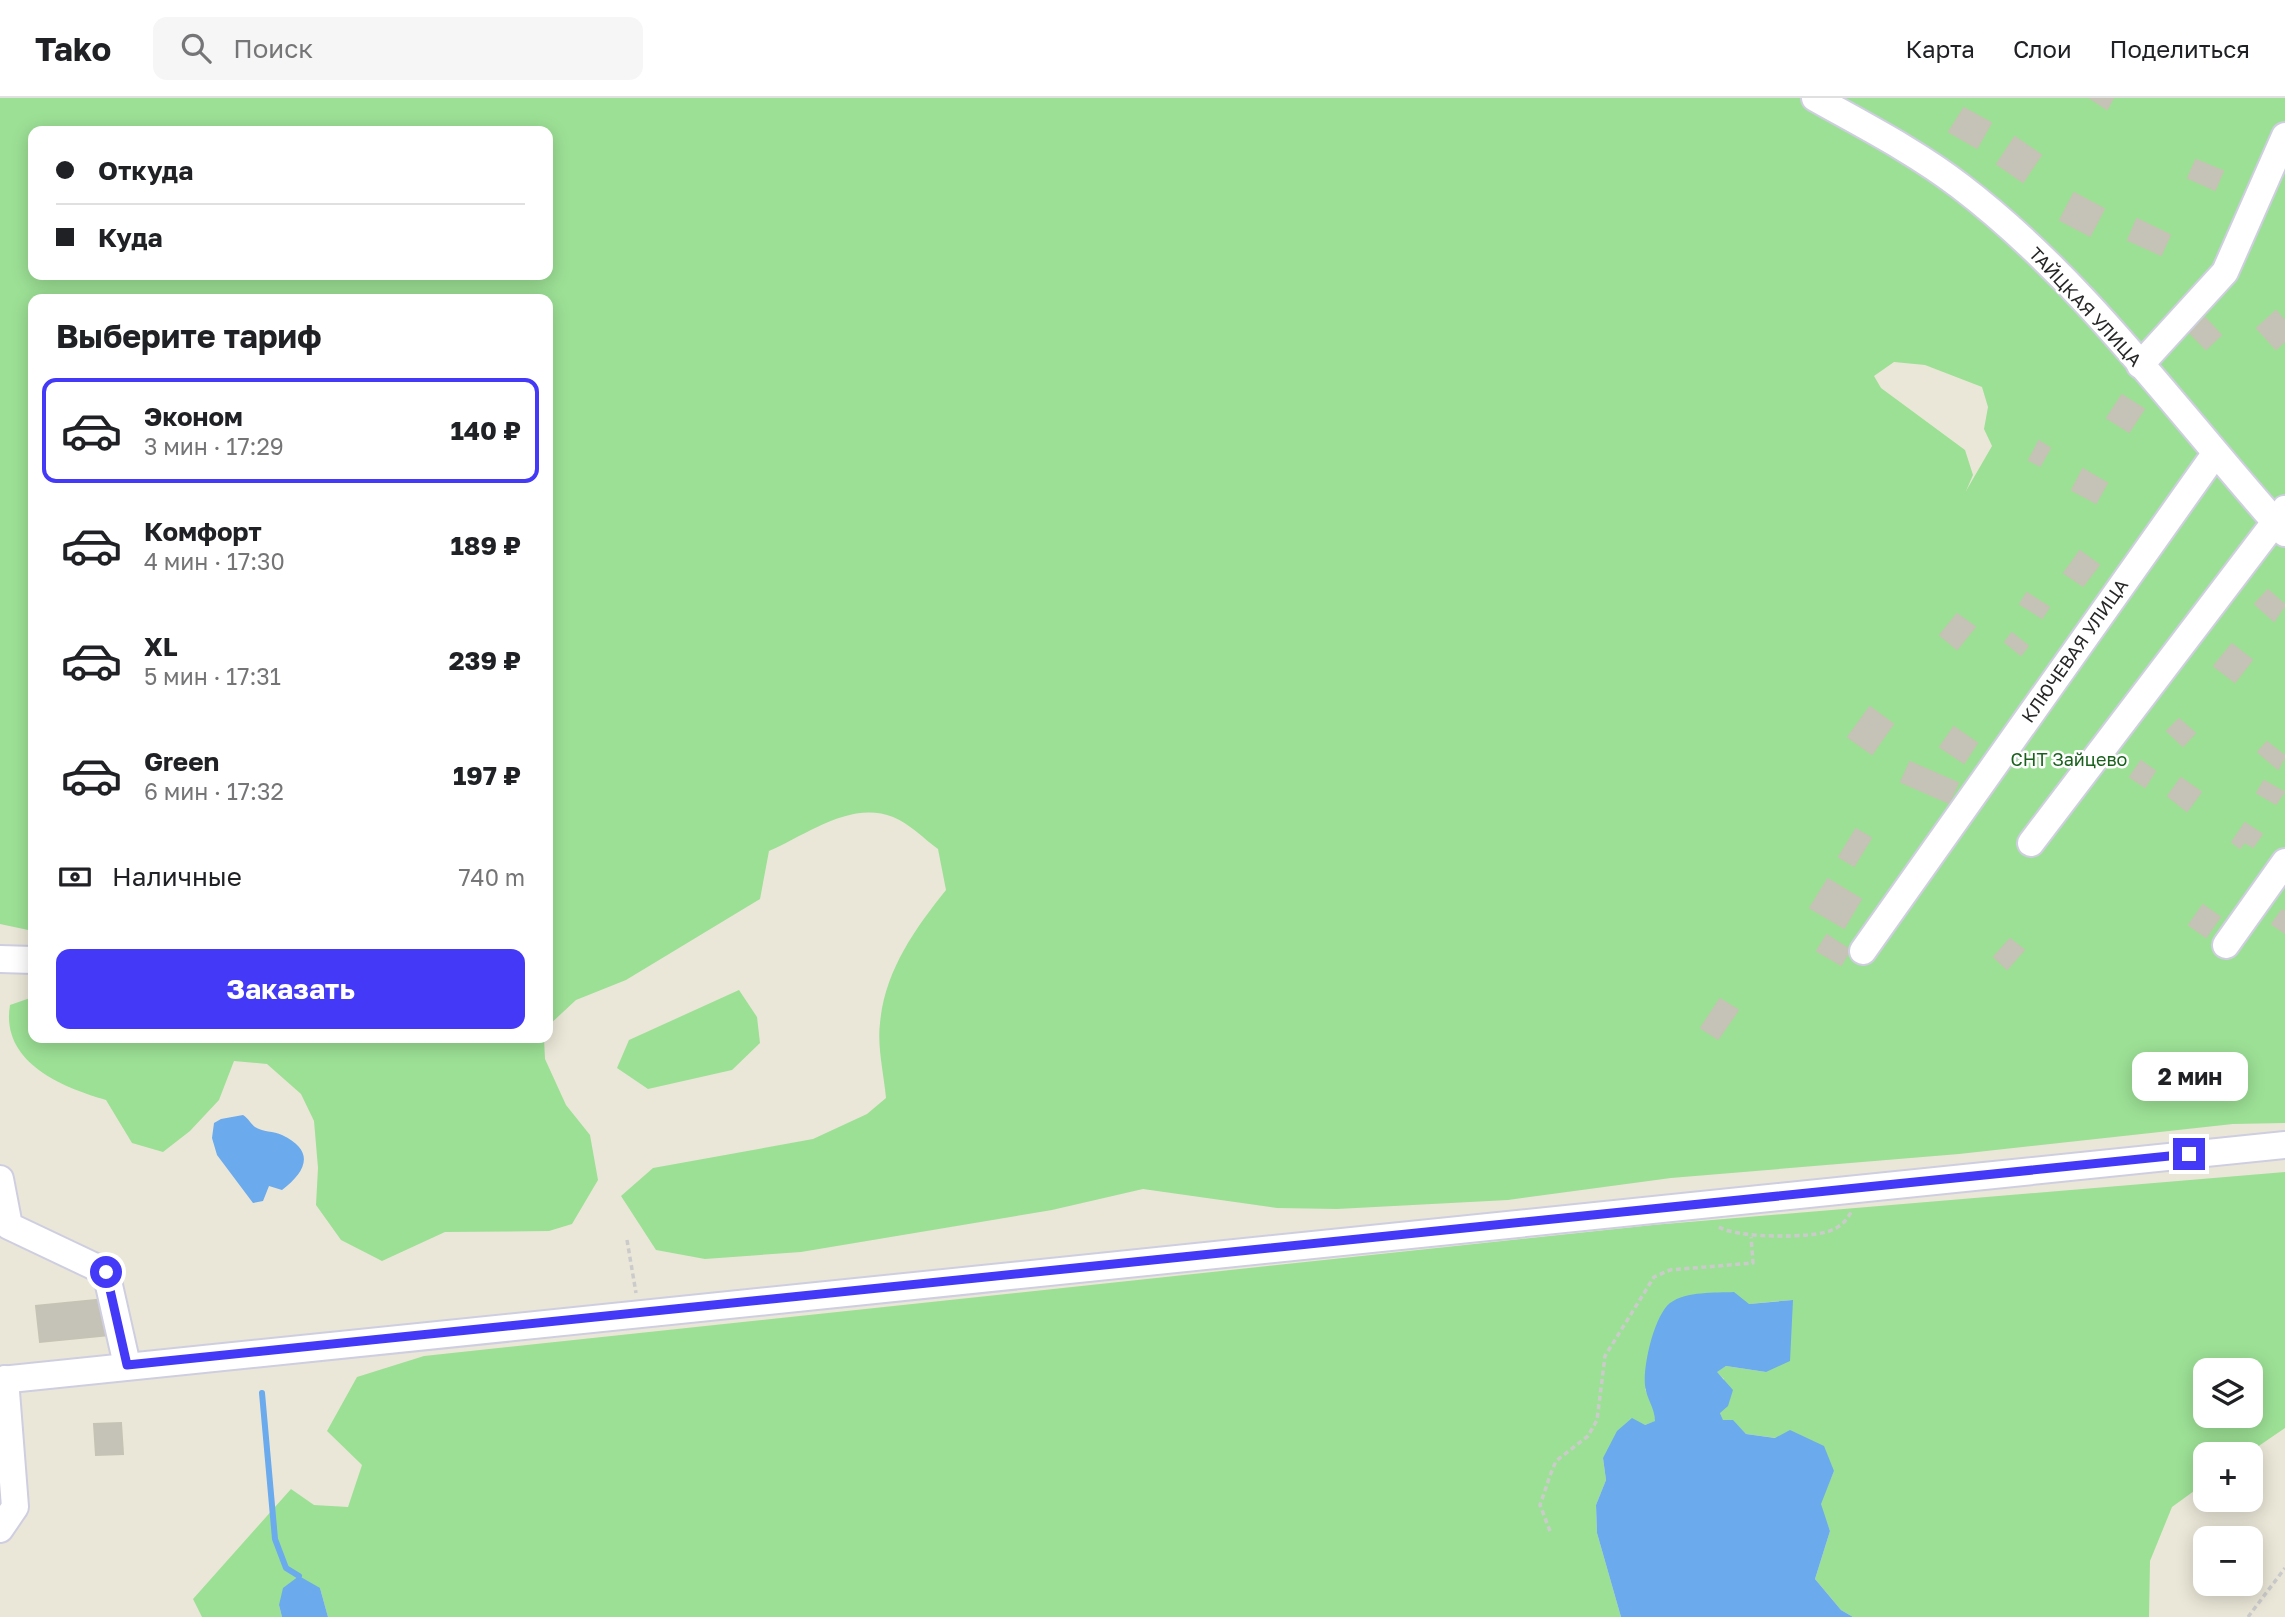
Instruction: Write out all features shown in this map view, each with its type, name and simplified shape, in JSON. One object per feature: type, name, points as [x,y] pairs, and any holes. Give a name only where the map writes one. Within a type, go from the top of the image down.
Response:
[{"type":"street","name":"ТАЙЦКАЯ УЛИЦА","points":[[1815,98],[1959,185],[2064,279],[2215,454],[2282,521]]},
{"type":"street","points":[[2140,365],[2225,272],[2285,136]]},
{"type":"street","name":"КЛЮЧЕВАЯ УЛИЦА","points":[[1863,951],[2215,454]]},
{"type":"street","points":[[2031,843],[2282,521]]},
{"type":"street","points":[[2226,945],[2285,862]]},
{"type":"street","points":[[0,959],[28,960]]},
{"type":"street","points":[[0,1529],[15,1507],[3,1379],[2285,1145]]},
{"type":"street","points":[[0,1179],[9,1226],[106,1272],[127,1365]]},
{"type":"path","points":[[1713,1203],[1715,1224],[1726,1231],[1751,1237],[1830,1232],[1847,1219],[1859,1200],[1858,1188]]},
{"type":"path","points":[[1550,1531],[1540,1505],[1550,1473],[1556,1461],[1588,1436],[1597,1420],[1605,1356],[1640,1297],[1654,1277],[1670,1270],[1753,1263],[1751,1237]]},
{"type":"path","points":[[626,1240],[639,1313]]},
{"type":"path","points":[[2248,1617],[2285,1568]]},
{"type":"green space","name":"СНТ Зайцево","points":[[0,98],[2285,98],[2285,1123],[2233,1124],[1959,1154],[1671,1178],[1508,1200],[1337,1209],[1277,1208],[1143,1189],[1052,1210],[801,1252],[705,1259],[656,1250],[621,1196],[653,1168],[813,1139],[867,1114],[886,1098],[879,1032],[888,986],[912,936],[946,890],[938,849],[911,827],[893,817],[877,813],[845,816],[769,851],[760,899],[626,980],[576,1000],[553,1021],[553,294],[28,294],[28,930],[0,924]],"holes":[[[1894,362],[1925,365],[1982,387],[1988,407],[1984,429],[1992,446],[1966,491],[1973,475],[1965,450],[1881,388],[1874,376]]]},
{"type":"green space","points":[[739,990],[757,1017],[760,1043],[732,1070],[648,1089],[617,1068],[629,1040]]},
{"type":"green space","points":[[28,999],[28,1043],[544,1043],[545,1059],[566,1105],[590,1135],[598,1180],[572,1224],[549,1231],[445,1232],[382,1261],[341,1240],[316,1205],[318,1168],[314,1121],[301,1094],[267,1064],[234,1061],[219,1100],[190,1131],[163,1152],[132,1143],[106,1100],[72,1088],[38,1070],[15,1043],[10,1025],[10,1005]]},
{"type":"green space","points":[[2285,1172],[2285,1428],[2263,1443],[2193,1442],[2193,1492],[2172,1507],[2150,1561],[2149,1617],[1853,1617],[1841,1610],[1815,1579],[1830,1531],[1820,1504],[1834,1471],[1776,1438],[1746,1434],[1733,1421],[1723,1421],[1720,1413],[1724,1379],[1716,1372],[1726,1366],[1766,1372],[1792,1300],[1749,1304],[1645,1389],[1655,1409],[1656,1421],[1645,1425],[1603,1458],[1606,1480],[1596,1505],[1597,1533],[1621,1617],[328,1617],[320,1588],[279,1605],[282,1617],[202,1617],[193,1599],[291,1489],[314,1505],[348,1507],[362,1465],[327,1431],[357,1377],[424,1356],[1653,1225]]},
{"type":"water","points":[[243,1115],[258,1129],[293,1141],[300,1148],[304,1162],[297,1176],[282,1190],[269,1186],[263,1201],[253,1203],[217,1155],[212,1138],[214,1123]]},
{"type":"water","points":[[1734,1292],[1749,1304],[1793,1300],[1790,1361],[1766,1372],[1726,1366],[1717,1372],[1733,1390],[1728,1406],[1720,1413],[1723,1420],[1733,1420],[1746,1434],[1775,1438],[1790,1430],[1824,1446],[1834,1471],[1821,1504],[1830,1531],[1815,1579],[1841,1610],[1853,1617],[1621,1617],[1597,1533],[1596,1505],[1606,1480],[1603,1458],[1617,1431],[1632,1418],[1645,1425],[1655,1421],[1645,1377],[1651,1342],[1664,1309],[1685,1296]]},
{"type":"water","points":[[299,1576],[320,1588],[328,1617],[282,1617],[279,1605],[283,1588]]},
{"type":"building","points":[[2090,98],[2113,98],[2107,109]]},
{"type":"building","points":[[1964,108],[1991,123],[1977,148],[1949,132]]},
{"type":"building","points":[[2015,137],[2041,155],[2023,182],[1997,164]]},
{"type":"building","points":[[2196,160],[2223,171],[2215,190],[2188,178]]},
{"type":"building","points":[[2074,193],[2104,209],[2090,236],[2060,220]]},
{"type":"building","points":[[2137,219],[2170,235],[2161,255],[2128,240]]},
{"type":"building","points":[[2276,311],[2285,321],[2285,341],[2276,349],[2257,328]]},
{"type":"building","points":[[2205,318],[2221,335],[2206,349],[2190,333]]},
{"type":"building","points":[[2122,395],[2144,409],[2129,432],[2107,418]]},
{"type":"building","points":[[2039,441],[2050,448],[2040,466],[2029,460]]},
{"type":"building","points":[[2083,469],[2107,483],[2096,503],[2072,490]]},
{"type":"building","points":[[2080,551],[2099,565],[2083,586],[2064,573]]},
{"type":"building","points":[[2268,590],[2285,605],[2274,621],[2255,604]]},
{"type":"building","points":[[2027,593],[2049,607],[2042,618],[2020,604]]},
{"type":"building","points":[[1957,614],[1975,627],[1957,649],[1940,635]]},
{"type":"building","points":[[2012,633],[2028,646],[2021,655],[2005,642]]},
{"type":"building","points":[[2232,644],[2252,660],[2235,682],[2214,666]]},
{"type":"building","points":[[1870,707],[1893,724],[1872,754],[1848,737]]},
{"type":"building","points":[[2179,719],[2195,733],[2183,746],[2167,731]]},
{"type":"building","points":[[1954,727],[1977,743],[1964,763],[1940,747]]},
{"type":"building","points":[[2267,742],[2285,756],[2278,769],[2258,752]]},
{"type":"building","points":[[2141,761],[2155,771],[2145,787],[2130,777]]},
{"type":"building","points":[[1910,762],[1958,783],[1949,803],[1901,782]]},
{"type":"building","points":[[2181,778],[2201,792],[2187,811],[2168,796]]},
{"type":"building","points":[[2264,781],[2284,792],[2276,804],[2257,793]]},
{"type":"building","points":[[2245,823],[2262,834],[2253,847],[2244,842],[2240,848],[2232,842]]},
{"type":"building","points":[[1856,829],[1871,838],[1854,866],[1839,857]]},
{"type":"building","points":[[1828,879],[1861,899],[1844,928],[1810,908]]},
{"type":"building","points":[[2203,905],[2220,917],[2206,937],[2189,925]]},
{"type":"building","points":[[2282,910],[2285,912],[2285,933],[2272,924]]},
{"type":"building","points":[[1827,935],[1850,950],[1841,965],[1817,951]]},
{"type":"building","points":[[2010,939],[2024,950],[2007,969],[1994,957]]},
{"type":"building","points":[[1720,999],[1738,1010],[1718,1039],[1701,1028]]},
{"type":"building","points":[[105,1299],[109,1335],[40,1342],[36,1306]]},
{"type":"building","points":[[121,1423],[123,1454],[96,1455],[94,1424]]},
{"type":"waterway","points":[[262,1393],[275,1539],[286,1568],[299,1576]]},
{"type":"route","points":[[106,1272],[127,1365],[2189,1154]]}]
